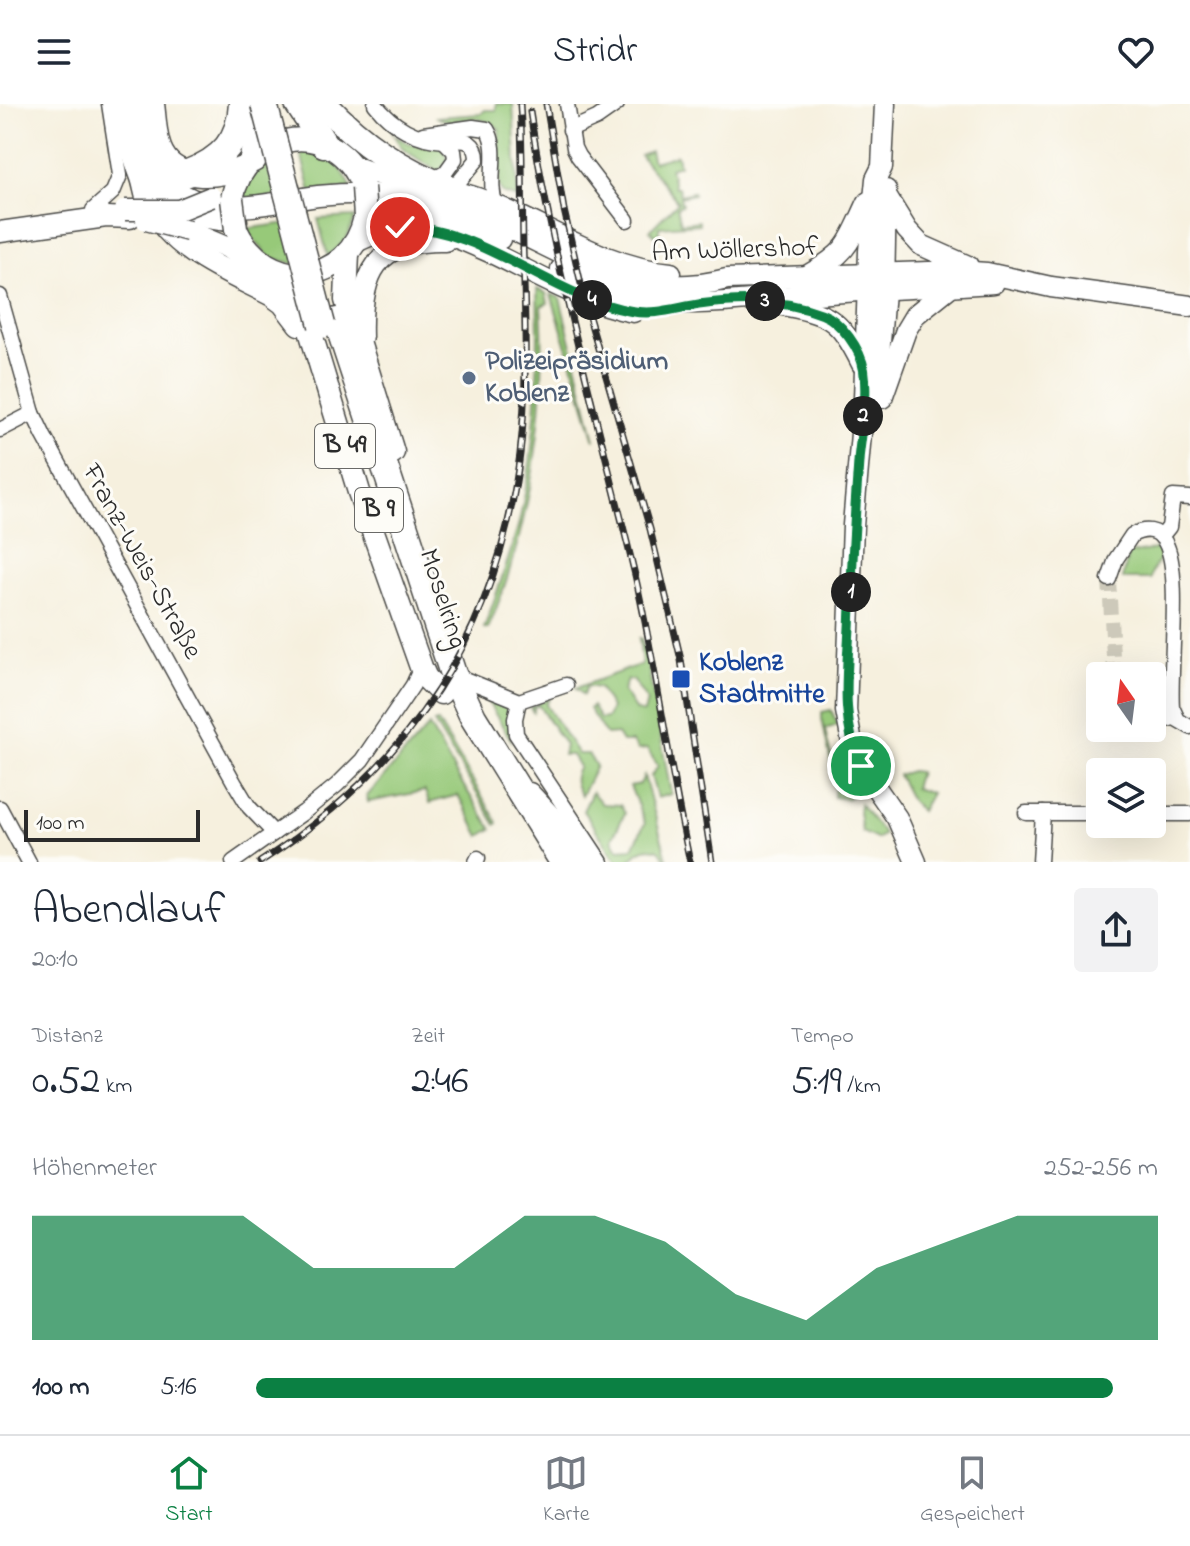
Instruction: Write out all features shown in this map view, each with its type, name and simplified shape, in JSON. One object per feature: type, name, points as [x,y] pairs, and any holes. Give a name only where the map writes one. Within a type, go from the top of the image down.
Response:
[{"type":"highway","points":[[182,182],[227,150],[238,130],[242,104]]},
{"type":"highway","points":[[235,181],[256,139],[249,104]]},
{"type":"highway","name":"Moselring","points":[[264,104],[324,331],[422,643],[507,772]]},
{"type":"highway","name":"Moselring","points":[[280,104],[324,331],[407,538],[447,683],[473,749],[544,862]]},
{"type":"highway","points":[[298,104],[324,144]]},
{"type":"highway","points":[[324,104],[369,146],[427,180],[452,190]]},
{"type":"highway","name":"B 9","points":[[507,772],[563,862]]},
{"type":"main road","name":"B 49","points":[[122,104],[130,147],[151,208],[186,228],[209,262],[278,300],[324,331]]},
{"type":"main road","points":[[153,104],[161,149],[182,182],[214,176],[235,181]]},
{"type":"main road","points":[[324,331],[304,311],[282,278],[238,244],[235,181],[270,145],[304,139],[339,152],[352,165],[368,190]]},
{"type":"main road","name":"Moselring","points":[[368,190],[365,217],[352,248],[346,300],[402,480],[407,538]]},
{"type":"main road","points":[[282,278],[318,271],[334,264],[352,248]]},
{"type":"main road","name":"Moselring","points":[[324,331],[378,546],[421,667]]},
{"type":"main road","name":"B 9","points":[[421,667],[426,678],[447,683]]},
{"type":"main road","name":"Moselring","points":[[507,772],[554,821],[582,862]]},
{"type":"street","points":[[93,210],[113,192],[120,175],[109,104]]},
{"type":"street","points":[[137,104],[141,130],[154,167],[182,182]]},
{"type":"street","points":[[375,104],[399,128],[444,141],[466,141],[477,153],[475,164],[452,190]]},
{"type":"street","points":[[567,104],[570,130],[578,156],[627,220]]},
{"type":"street","points":[[570,130],[597,118],[617,104]]},
{"type":"street","points":[[806,276],[839,256],[848,246],[887,179],[882,167],[885,104]]},
{"type":"street","points":[[418,135],[473,127],[487,129],[492,141],[491,188],[496,205]]},
{"type":"street","points":[[427,180],[440,177],[454,163],[454,151],[444,141]]},
{"type":"street","points":[[352,165],[389,178],[452,190],[496,205],[596,253],[671,279],[675,293],[669,297],[598,287]]},
{"type":"street","points":[[0,232],[179,210],[235,181]]},
{"type":"street","name":"Am Wöllershof","points":[[182,182],[203,203],[225,207],[368,190],[457,207],[495,221],[604,274],[645,283],[671,279],[806,276],[951,286],[1019,282]]},
{"type":"street","points":[[880,192],[917,241],[932,252],[964,263],[974,272]]},
{"type":"street","points":[[880,192],[874,410],[855,708],[869,760],[902,817],[916,862]]},
{"type":"street","name":"Am Wöllershof","points":[[186,228],[212,220],[239,221],[331,209],[397,209],[479,230],[598,287],[649,301],[700,304],[758,300],[876,282],[974,272],[1019,282],[1190,306]]},
{"type":"street","points":[[0,219],[93,210],[127,214],[238,244]]},
{"type":"street","points":[[352,248],[385,230],[409,227],[434,231],[619,309],[661,313],[700,304]]},
{"type":"street","points":[[362,353],[362,298],[369,277],[379,262],[391,251],[413,243],[465,242]]},
{"type":"street","points":[[876,282],[864,368],[853,525],[846,711],[852,743],[861,766],[920,836],[929,862]]},
{"type":"street","points":[[874,410],[884,396],[906,330],[915,315],[951,286]]},
{"type":"street","name":"Franz-Weis-Straße","points":[[0,296],[33,413],[71,488],[234,782],[249,807],[274,833]]},
{"type":"street","points":[[758,300],[813,311],[829,318],[846,336],[864,368]]},
{"type":"street","points":[[0,430],[33,413]]},
{"type":"street","points":[[1161,537],[1169,527],[1173,497],[1190,498]]},
{"type":"street","points":[[1109,579],[1129,537],[1148,530],[1161,537],[1169,552],[1172,572],[1172,701],[1176,717],[1190,727]]},
{"type":"street","points":[[233,862],[337,785],[362,760],[413,685],[421,667]]},
{"type":"street","points":[[447,683],[519,701],[566,685]]},
{"type":"street","points":[[519,701],[515,727],[522,746],[601,862]]},
{"type":"street","points":[[1166,720],[1176,717]]},
{"type":"street","points":[[0,808],[29,862]]},
{"type":"street","points":[[1026,813],[1086,813]]},
{"type":"street","points":[[1040,862],[1043,813]]},
{"type":"street","points":[[1166,814],[1190,814]]},
{"type":"green space","points":[[496,104],[513,104],[518,198],[502,193],[499,185],[499,129],[482,120],[451,121],[437,117],[481,114],[485,110],[496,110]]},
{"type":"green space","points":[[392,133],[416,145],[442,146],[448,161],[438,172],[403,149]]},
{"type":"green space","points":[[300,150],[332,161],[352,188],[311,192]]},
{"type":"green space","points":[[650,151],[653,162],[677,155],[679,165],[670,168],[674,187],[678,187],[680,195],[694,194],[680,197],[682,205],[677,207],[681,223],[699,221],[699,224],[659,227],[659,236],[650,230],[678,202],[640,155]]},
{"type":"green space","points":[[269,156],[280,196],[241,201],[247,181]]},
{"type":"green space","points":[[355,217],[346,240],[328,257],[318,219]]},
{"type":"green space","points":[[287,223],[299,265],[269,257],[245,229]]},
{"type":"green space","points":[[537,289],[546,293],[548,303],[541,306],[542,388],[533,471],[515,552],[488,629],[484,628],[515,535],[530,465],[537,377]]},
{"type":"green space","points":[[551,294],[560,298],[595,440]]},
{"type":"green space","points":[[1162,548],[1151,579],[1123,579],[1128,554]]},
{"type":"green space","points":[[639,638],[646,655],[671,794],[657,798],[651,776],[658,766],[647,749],[638,750],[632,742],[622,742],[617,734],[606,735],[589,709],[592,706],[600,719],[607,718],[611,708],[599,688],[587,686],[583,695],[576,688],[642,664]],"holes":[[[627,680],[633,680],[647,701],[644,713],[636,711],[623,691]]]},
{"type":"green space","points":[[480,689],[511,703],[511,740]]},
{"type":"green space","points":[[550,697],[546,705],[578,754],[588,754],[596,766],[581,796],[575,782],[579,767],[572,755],[563,755],[565,745],[539,706],[535,706],[533,712],[530,708]]},
{"type":"green space","points":[[831,710],[838,725],[825,729],[826,738],[838,772],[853,794],[847,799],[834,797],[835,782],[822,719],[822,712]]},
{"type":"green space","points":[[438,722],[498,823],[496,825],[434,723]]},
{"type":"green space","points":[[429,726],[492,829],[480,836],[458,795],[429,803],[425,791],[368,802],[367,796]]},
{"type":"green space","points":[[919,772],[914,788],[931,793],[921,811],[911,801],[898,775]]},
{"type":"green space","points":[[644,776],[668,862],[659,850],[650,848],[638,852],[629,862],[618,862],[583,811],[592,792],[602,804],[620,805],[625,813],[612,839],[618,849],[633,848],[645,823],[630,786],[640,784]]},
{"type":"green space","points":[[860,804],[884,834],[877,839],[862,832]]},
{"type":"tunnel","points":[[1109,579],[1113,662]]},
{"type":"railway","points":[[260,862],[314,824],[361,783],[403,738],[438,689],[468,636],[491,580],[509,519],[520,454],[524,403],[520,104]]},
{"type":"railway","points":[[546,104],[564,210],[587,310],[650,529],[681,660],[712,862]]},
{"type":"railway","points":[[530,112],[564,287],[643,611],[690,862]]},
{"type":"place","name":"Polizeipräsidium Koblenz","points":[[469,378]]},
{"type":"place","name":"Koblenz Stadtmitte","points":[[681,679]]},
{"type":"route","points":[[400,227],[447,234],[568,290],[619,309],[661,313],[700,304],[758,300],[819,313],[842,329],[864,368],[853,525],[846,711],[852,743],[861,766]]}]
